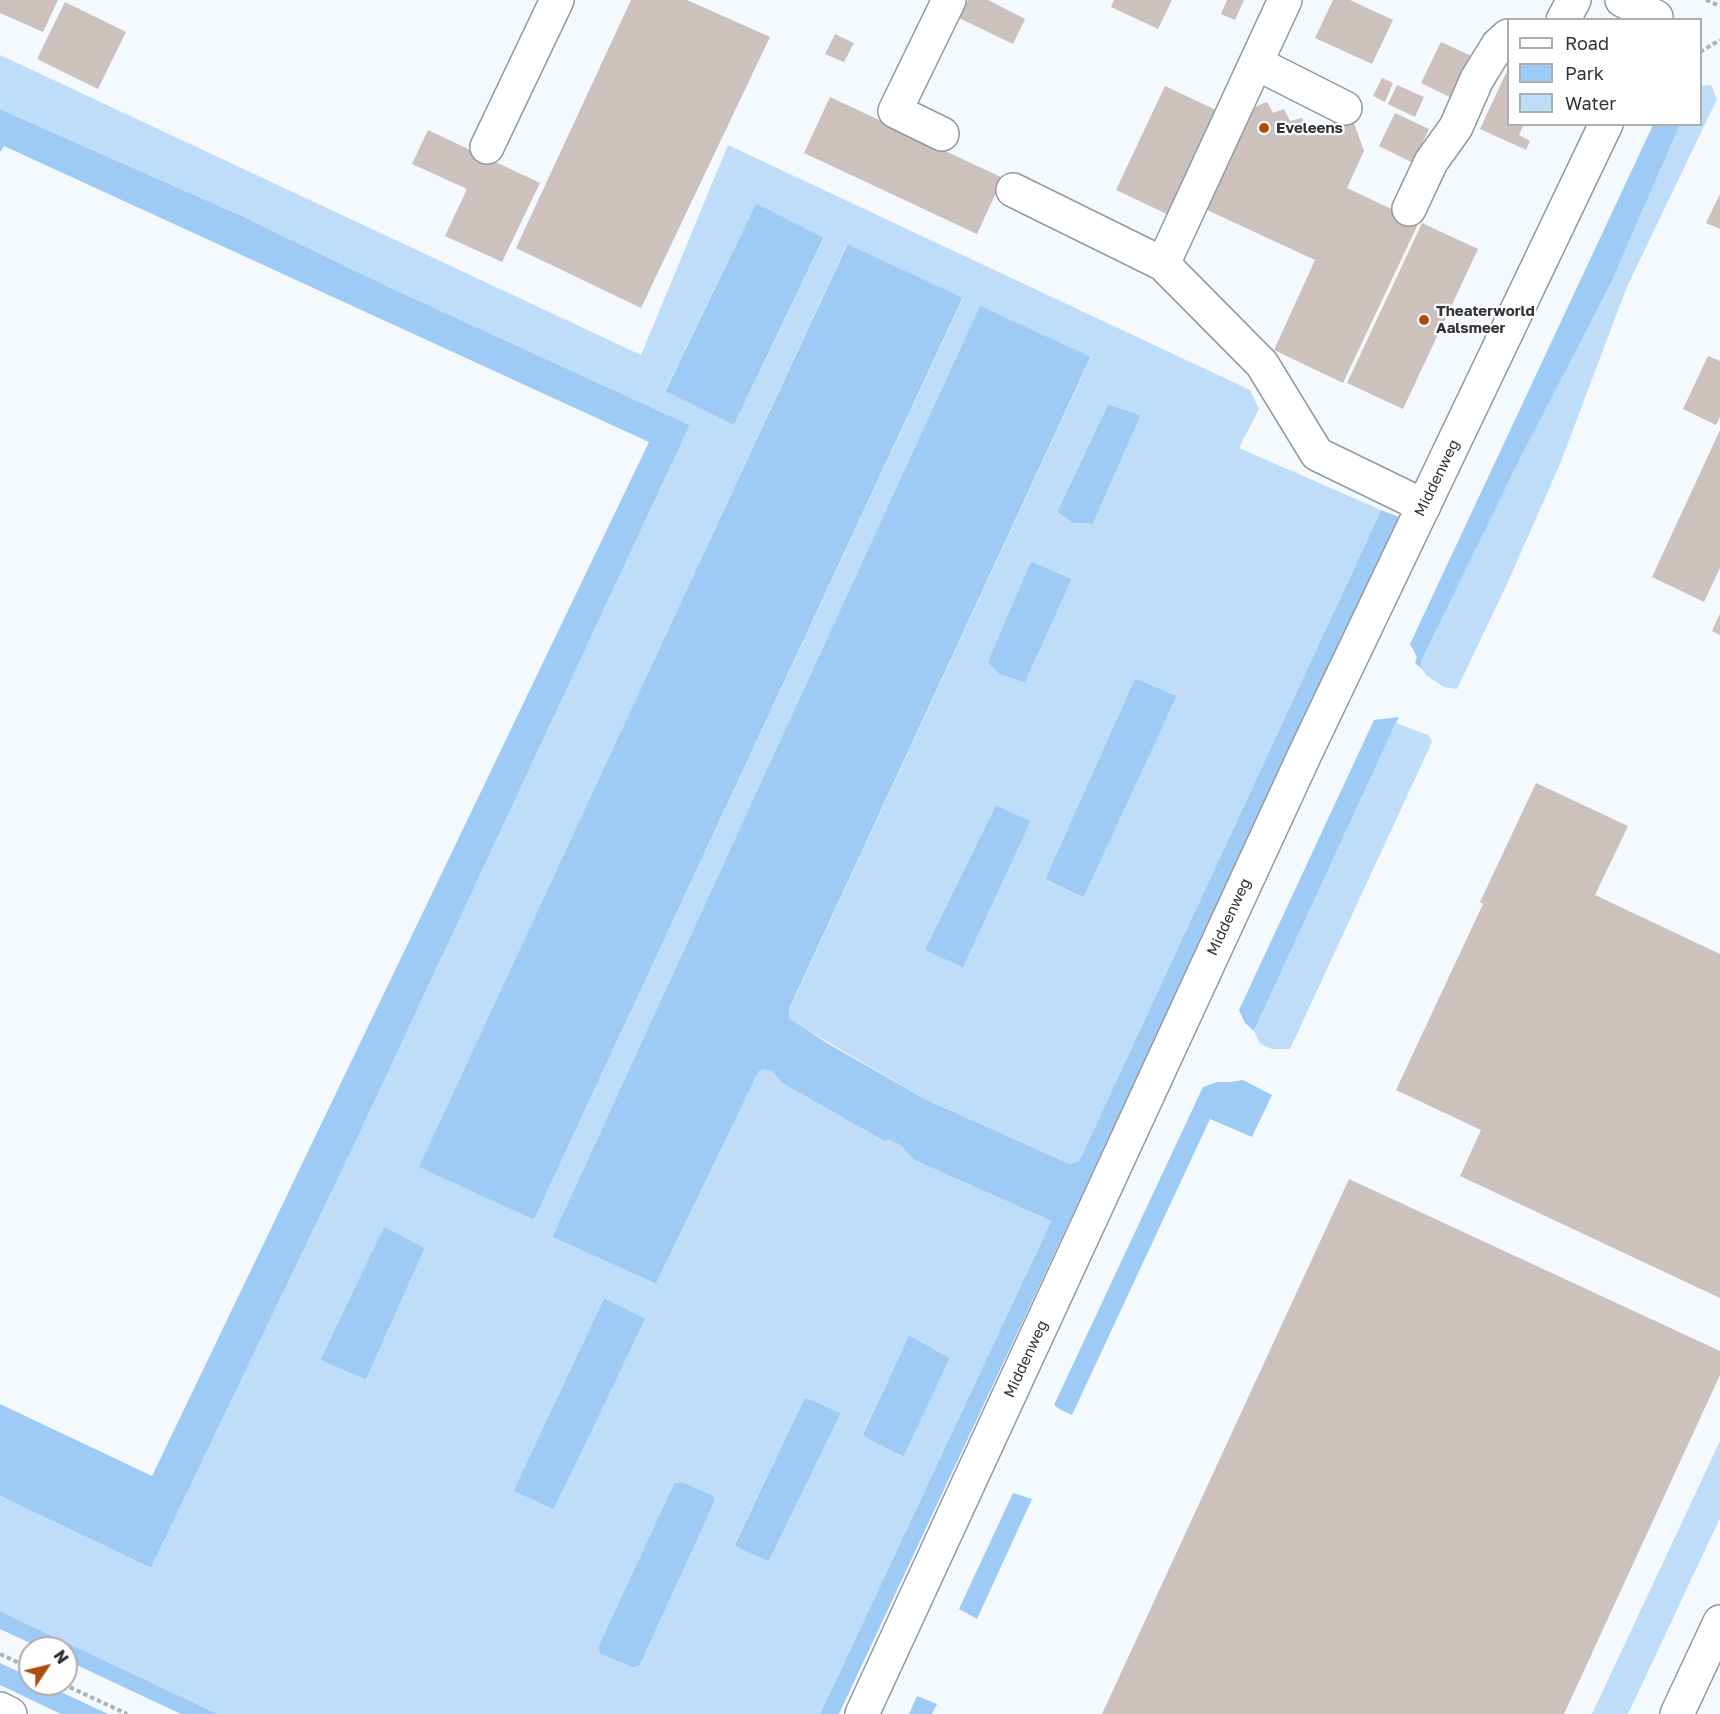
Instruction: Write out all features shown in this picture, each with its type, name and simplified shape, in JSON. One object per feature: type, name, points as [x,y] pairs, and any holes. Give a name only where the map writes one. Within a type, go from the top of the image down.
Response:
[{"type":"street","points":[[487,147],[557,0]]},
{"type":"street","points":[[942,134],[895,111],[949,0]]},
{"type":"street","points":[[1163,264],[1285,0]]},
{"type":"street","points":[[1564,18],[1574,0]]},
{"type":"street","points":[[1622,0],[1659,12]]},
{"type":"street","points":[[1409,209],[1431,162],[1456,127],[1478,79],[1498,45],[1507,38]]},
{"type":"street","points":[[1256,63],[1345,108]]},
{"type":"street","name":"Middenweg","points":[[861,1714],[1305,754],[1605,126]]},
{"type":"street","points":[[1013,190],[1163,264],[1262,364],[1317,454],[1424,506]]},
{"type":"street","points":[[1677,1714],[1720,1622]]},
{"type":"street","points":[[0,1709],[10,1714]]},
{"type":"path","points":[[1706,0],[1720,6]]},
{"type":"path","points":[[1702,51],[1720,40]]},
{"type":"path","points":[[0,1654],[18,1662]]},
{"type":"path","points":[[78,1691],[127,1714]]},
{"type":"green space","points":[[0,109],[242,216],[389,287],[690,425],[357,1139],[151,1568],[0,1496],[0,1404],[152,1476],[649,442],[4,146],[0,152]]},
{"type":"green space","points":[[1653,126],[1680,126],[1612,281],[1422,659],[1421,668],[1415,663],[1417,657],[1410,644]]},
{"type":"green space","points":[[756,203],[824,237],[734,425],[665,392]]},
{"type":"green space","points":[[848,243],[963,297],[534,1220],[418,1167]]},
{"type":"green space","points":[[980,305],[1091,356],[789,1009],[789,1018],[827,1043],[925,1099],[1070,1164],[1079,1161],[1381,510],[1399,517],[839,1714],[820,1714],[1051,1221],[914,1160],[900,1145],[889,1140],[884,1141],[782,1083],[772,1071],[759,1071],[656,1284],[552,1237]]},
{"type":"green space","points":[[1108,404],[1141,415],[1093,524],[1073,523],[1057,512]]},
{"type":"green space","points":[[1031,561],[1072,579],[1025,683],[999,674],[987,662]]},
{"type":"green space","points":[[1135,678],[1177,696],[1084,898],[1045,879]]},
{"type":"green space","points":[[1399,717],[1254,1031],[1245,1023],[1239,1010],[1374,720]]},
{"type":"green space","points":[[996,805],[1031,821],[963,968],[924,950]]},
{"type":"green space","points":[[1243,1080],[1272,1095],[1252,1137],[1210,1119],[1072,1415],[1061,1410],[1054,1405],[1203,1087],[1217,1082]]},
{"type":"green space","points":[[384,1226],[425,1248],[366,1380],[320,1360]]},
{"type":"green space","points":[[604,1298],[646,1318],[554,1510],[513,1491]]},
{"type":"green space","points":[[909,1335],[950,1358],[904,1457],[862,1436]]},
{"type":"green space","points":[[805,1397],[841,1413],[769,1562],[734,1546]]},
{"type":"green space","points":[[683,1482],[714,1496],[715,1501],[640,1665],[634,1668],[600,1654],[598,1647],[674,1483]]},
{"type":"green space","points":[[1013,1493],[1032,1499],[977,1619],[959,1609]]},
{"type":"green space","points":[[0,1611],[53,1636],[18,1637],[0,1629]]},
{"type":"green space","points":[[78,1648],[218,1714],[181,1714],[78,1666]]},
{"type":"green space","points":[[0,1663],[18,1671],[18,1694],[0,1685]]},
{"type":"green space","points":[[23,1696],[70,1696],[108,1714],[61,1714]]},
{"type":"green space","points":[[917,1696],[937,1704],[932,1714],[909,1714]]},
{"type":"water","points":[[0,55],[641,355],[728,145],[1250,390],[1259,409],[1239,448],[1381,510],[1079,1161],[1070,1164],[925,1099],[789,1019],[789,1010],[1091,357],[980,306],[552,1237],[656,1284],[759,1071],[764,1069],[772,1071],[782,1083],[884,1141],[889,1139],[900,1145],[914,1160],[1051,1221],[820,1714],[218,1714],[78,1648],[78,1636],[53,1636],[0,1611],[0,1496],[151,1568],[357,1139],[690,425],[389,287],[242,216],[0,109]],"holes":[[[756,203],[824,238],[734,425],[665,391]],[[847,244],[963,298],[534,1220],[419,1167]],[[1108,404],[1141,415],[1093,524],[1073,523],[1057,512]],[[1031,561],[1072,579],[1025,683],[999,674],[988,662]],[[1135,678],[1177,696],[1083,898],[1045,879]],[[996,805],[1031,821],[963,968],[925,950]],[[384,1227],[425,1248],[366,1380],[320,1360]],[[604,1298],[646,1319],[553,1510],[513,1491]],[[909,1335],[950,1358],[903,1457],[862,1435]],[[805,1397],[841,1413],[768,1562],[734,1545]],[[683,1482],[713,1496],[715,1501],[640,1665],[634,1668],[600,1654],[598,1647],[674,1483]]]},
{"type":"water","points":[[1711,85],[1717,99],[1626,289],[1560,464],[1506,586],[1457,689],[1444,687],[1427,676],[1421,668],[1422,659],[1519,460],[1612,281],[1680,126],[1702,126],[1702,86]]},
{"type":"water","points":[[1396,723],[1428,735],[1432,742],[1290,1049],[1272,1049],[1260,1044],[1254,1031]]},
{"type":"water","points":[[1720,1441],[1720,1518],[1628,1714],[1592,1714]]},
{"type":"building","points":[[0,0],[58,0],[43,32],[0,13]]},
{"type":"building","points":[[631,0],[687,0],[770,37],[641,308],[516,248]]},
{"type":"building","points":[[968,0],[988,0],[1025,19],[1013,44],[959,18]]},
{"type":"building","points":[[1114,0],[1172,0],[1158,29],[1111,7]]},
{"type":"building","points":[[1227,0],[1244,0],[1235,20],[1221,14]]},
{"type":"building","points":[[1333,0],[1350,0],[1393,20],[1372,64],[1315,38]]},
{"type":"building","points":[[65,2],[126,32],[98,89],[37,59]]},
{"type":"building","points":[[835,34],[854,43],[844,62],[825,54]]},
{"type":"building","points":[[1441,42],[1476,58],[1456,100],[1421,83]]},
{"type":"building","points":[[1506,73],[1507,126],[1523,126],[1519,135],[1530,141],[1526,150],[1480,129]]},
{"type":"building","points":[[1382,78],[1393,83],[1385,102],[1373,96]]},
{"type":"building","points":[[1397,85],[1424,97],[1415,117],[1388,104]]},
{"type":"building","points":[[1165,86],[1220,112],[1171,216],[1116,190]]},
{"type":"building","points":[[830,97],[1003,178],[977,234],[804,153]]},
{"type":"building","points":[[1267,102],[1273,113],[1284,109],[1290,121],[1302,118],[1307,130],[1319,126],[1320,128],[1351,115],[1364,151],[1347,188],[1419,222],[1343,383],[1274,350],[1315,260],[1207,210],[1248,119],[1245,111]]},
{"type":"building","points":[[1395,113],[1429,129],[1413,163],[1379,146]]},
{"type":"building","points":[[428,130],[540,183],[502,262],[445,236],[467,189],[412,164]]},
{"type":"building","points":[[1720,194],[1720,229],[1706,223]]},
{"type":"building","points":[[1422,223],[1478,249],[1403,409],[1347,383]]},
{"type":"building","points":[[1708,356],[1720,361],[1720,417],[1716,425],[1683,409]]},
{"type":"building","points":[[1720,430],[1720,568],[1704,602],[1652,577]]},
{"type":"building","points":[[1720,613],[1720,635],[1712,631]]},
{"type":"building","points":[[1536,783],[1628,826],[1595,895],[1720,954],[1720,1298],[1460,1176],[1481,1130],[1396,1090],[1483,904],[1480,902]]},
{"type":"building","points":[[1349,1179],[1720,1351],[1720,1375],[1564,1714],[1102,1714]]},
{"type":"place","name":"Eveleens","points":[[1264,128]]},
{"type":"place","name":"Theaterworld Aalsmeer","points":[[1424,320]]}]
